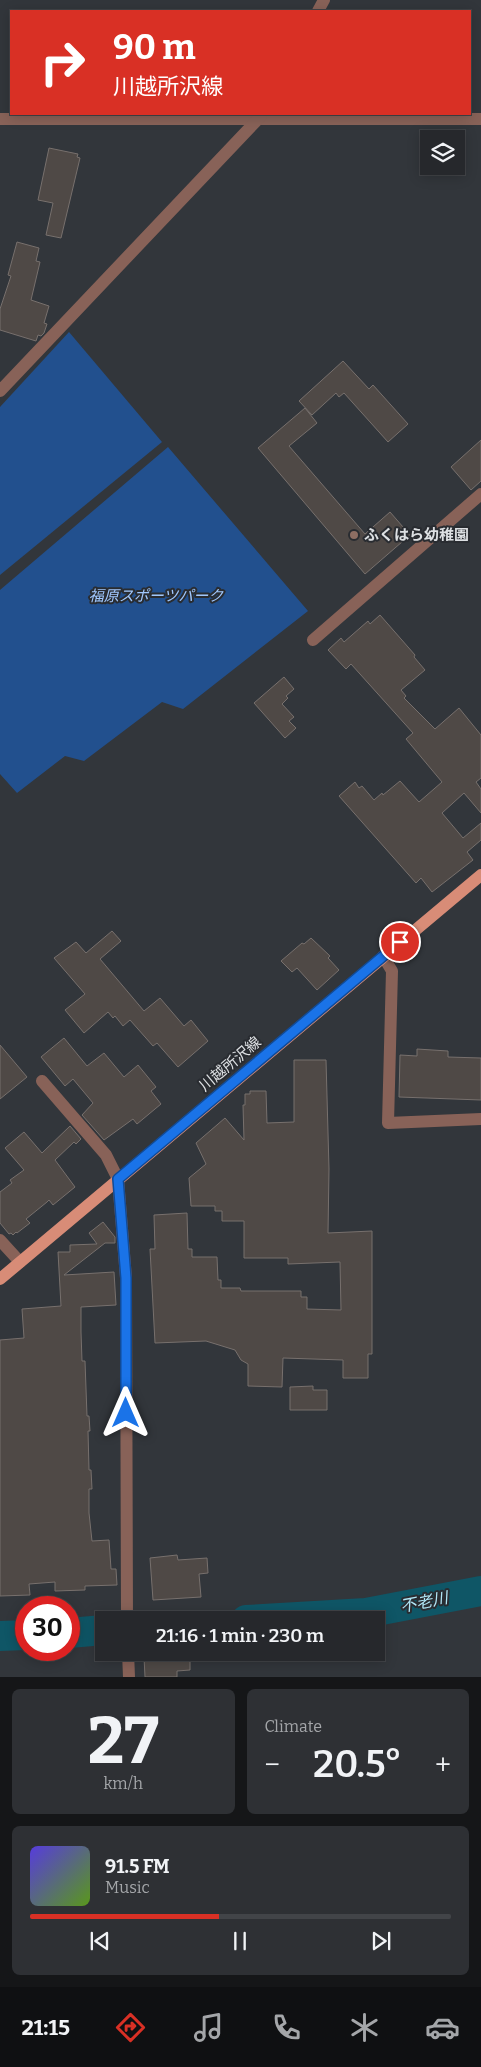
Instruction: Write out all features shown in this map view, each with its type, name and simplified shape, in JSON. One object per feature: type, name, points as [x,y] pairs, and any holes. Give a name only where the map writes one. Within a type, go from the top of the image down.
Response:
[{"type":"main road","name":"川越所沢線","points":[[0,1279],[481,875]]},
{"type":"street","points":[[0,391],[261,116]]},
{"type":"street","points":[[0,119],[261,116],[481,119]]},
{"type":"street","points":[[313,640],[481,494]]},
{"type":"street","points":[[383,956],[392,971],[388,1123],[481,1119]]},
{"type":"street","points":[[42,1082],[106,1155],[118,1179],[126,1278],[127,1611]]},
{"type":"street","points":[[0,1240],[20,1262]]},
{"type":"street","points":[[128,1661],[129,1677]]},
{"type":"green space","points":[[69,332],[162,442],[0,575],[0,407]]},
{"type":"green space","name":"福原スポーツパーク","points":[[168,447],[308,611],[183,709],[162,702],[84,761],[65,756],[17,793],[0,774],[0,590]]},
{"type":"building","points":[[49,148],[78,154],[77,157],[80,158],[61,238],[46,235],[53,203],[38,200]]},
{"type":"building","points":[[17,242],[39,248],[36,261],[40,262],[31,300],[49,306],[44,323],[47,324],[44,333],[41,336],[38,335],[36,341],[0,330],[0,309],[11,276],[8,275]]},
{"type":"building","points":[[343,361],[369,389],[373,385],[408,424],[388,442],[344,393],[339,397],[336,393],[312,415],[299,401]]},
{"type":"building","points":[[305,408],[317,423],[289,446],[365,534],[390,512],[410,535],[365,574],[258,448]]},
{"type":"building","points":[[481,440],[481,481],[471,490],[451,467]]},
{"type":"building","points":[[380,615],[415,655],[414,657],[425,670],[401,690],[406,696],[404,698],[435,729],[459,708],[481,735],[481,778],[476,782],[481,789],[481,813],[464,793],[442,813],[463,838],[481,823],[481,840],[467,852],[473,860],[432,892],[421,878],[416,883],[339,796],[355,782],[359,788],[362,786],[374,800],[400,781],[419,802],[442,782],[406,739],[413,733],[351,664],[346,669],[328,650],[341,638],[344,642],[368,621],[370,624]]},
{"type":"building","points":[[284,677],[294,689],[286,696],[288,698],[282,704],[294,717],[289,721],[296,728],[285,738],[254,703]]},
{"type":"building","points":[[112,931],[121,941],[100,959],[144,1011],[160,998],[184,1026],[191,1020],[208,1041],[178,1067],[157,1043],[153,1046],[130,1020],[123,1026],[115,1016],[113,1018],[108,1012],[84,1033],[65,1010],[85,994],[54,958],[76,942],[86,953]]},
{"type":"building","points":[[311,938],[330,956],[328,958],[339,970],[317,990],[297,968],[292,972],[281,961],[302,943],[304,944]]},
{"type":"building","points":[[64,1038],[87,1066],[104,1053],[124,1077],[138,1065],[156,1087],[151,1091],[161,1104],[137,1124],[133,1119],[104,1140],[82,1115],[93,1103],[73,1079],[65,1086],[41,1057]]},
{"type":"building","points":[[0,1045],[27,1077],[0,1099]]},
{"type":"building","points":[[417,1049],[448,1051],[448,1057],[481,1058],[481,1100],[399,1097],[400,1055],[417,1056]]},
{"type":"building","points":[[294,1060],[326,1060],[329,1169],[328,1233],[372,1231],[372,1354],[368,1354],[368,1378],[343,1378],[343,1360],[283,1358],[282,1387],[248,1386],[248,1364],[241,1360],[235,1350],[206,1341],[155,1343],[150,1249],[155,1249],[154,1215],[187,1213],[188,1249],[192,1249],[192,1257],[217,1257],[218,1280],[221,1280],[221,1288],[240,1288],[241,1291],[301,1291],[301,1297],[307,1297],[307,1309],[341,1310],[340,1262],[288,1264],[288,1258],[244,1258],[244,1221],[222,1221],[222,1211],[215,1211],[215,1206],[191,1206],[189,1178],[206,1164],[196,1143],[225,1118],[244,1140],[243,1105],[245,1105],[245,1094],[250,1094],[250,1091],[266,1091],[267,1123],[294,1122]]},
{"type":"building","points":[[70,1126],[81,1139],[76,1144],[74,1142],[55,1160],[75,1187],[53,1205],[49,1200],[26,1219],[30,1223],[17,1233],[9,1234],[0,1223],[0,1192],[12,1183],[10,1180],[24,1170],[5,1148],[24,1132],[42,1153]]},
{"type":"building","points":[[103,1222],[115,1237],[115,1243],[105,1243],[64,1275],[114,1272],[116,1305],[81,1307],[81,1332],[82,1361],[85,1361],[87,1416],[89,1416],[90,1431],[88,1431],[89,1470],[91,1470],[92,1489],[89,1489],[89,1513],[92,1541],[109,1540],[111,1569],[116,1569],[117,1585],[85,1586],[85,1590],[55,1591],[55,1582],[29,1584],[30,1595],[0,1596],[0,1340],[24,1338],[22,1309],[61,1306],[58,1252],[70,1252],[70,1245],[97,1244],[89,1233]]},
{"type":"building","points":[[313,1386],[313,1390],[327,1390],[327,1410],[290,1410],[290,1387]]},
{"type":"building","points":[[177,1555],[178,1560],[207,1558],[208,1573],[199,1574],[201,1597],[153,1600],[150,1558]]},
{"type":"building","points":[[144,1661],[190,1661],[190,1670],[177,1671],[177,1677],[145,1677]]},
{"type":"waterway","name":"不老川","points":[[376,1611],[481,1591]]},
{"type":"waterway","name":"不老川","points":[[80,1632],[95,1631]]},
{"type":"waterway","name":"不老川","points":[[0,1636],[15,1635]]},
{"type":"place","name":"ふくはら幼稚園","points":[[354,535]]},
{"type":"route","points":[[126,1413],[126,1278],[118,1179],[400,942]]}]
